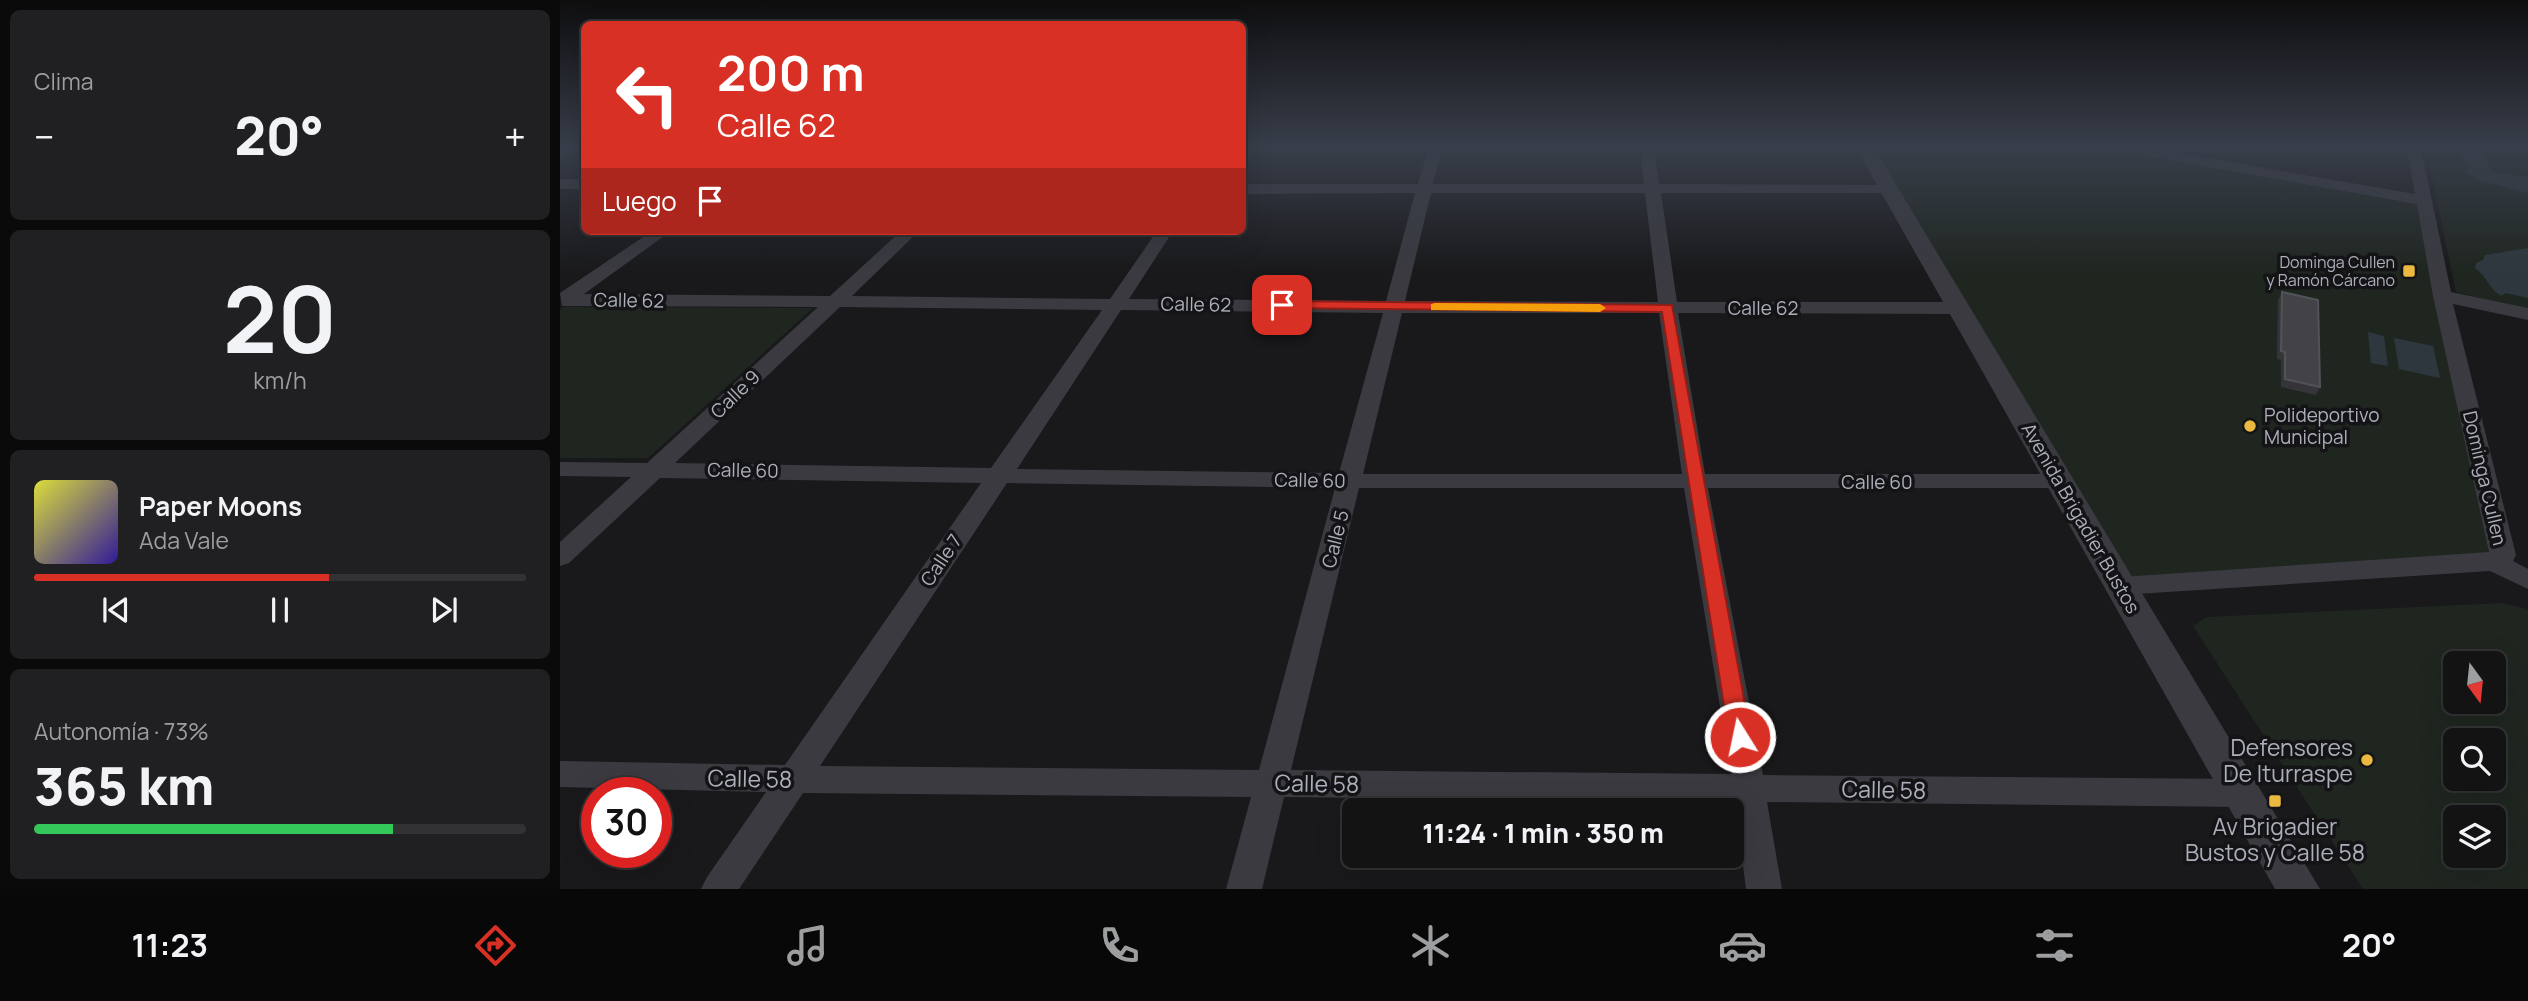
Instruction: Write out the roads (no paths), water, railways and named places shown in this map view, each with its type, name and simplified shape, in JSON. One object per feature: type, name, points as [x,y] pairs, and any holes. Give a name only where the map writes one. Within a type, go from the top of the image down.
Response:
[{"type":"street","points":[[1331,189],[1714,189]]},
{"type":"street","name":"Avenida Brigadier Bustos","points":[[1890,189],[2298,889]]},
{"type":"street","points":[[2363,189],[2423,200]]},
{"type":"street","name":"Dominga Cullen","points":[[2121,586],[2494,562],[2503,555],[2442,296],[2421,189]]},
{"type":"street","name":"Calle 5","points":[[1244,889],[1350,481],[1392,307],[1425,190]]},
{"type":"street","points":[[1654,190],[1668,308],[1695,483],[1749,788],[1764,889]]},
{"type":"street","points":[[561,300],[657,235]]},
{"type":"street","name":"Calle 9","points":[[560,557],[907,235]]},
{"type":"street","name":"Calle 7","points":[[719,889],[1162,235]]},
{"type":"street","points":[[2442,296],[2528,314]]},
{"type":"street","name":"Calle 62","points":[[561,300],[1392,307],[1959,308]]},
{"type":"street","name":"Calle 60","points":[[560,469],[657,468],[1350,481],[2060,481]]},
{"type":"street","points":[[2494,562],[2528,580]]},
{"type":"street","name":"Calle 58","points":[[560,774],[794,779],[2242,793]]},
{"type":"place","name":"Dominga Cullen y Ramón Cárcano","points":[[2409,271]]},
{"type":"place","name":"Polideportivo Municipal","points":[[2250,426]]},
{"type":"place","name":"Defensores De Iturraspe","points":[[2367,760]]},
{"type":"place","name":"Av Brigadier Bustos y Calle 58","points":[[2275,801]]}]
